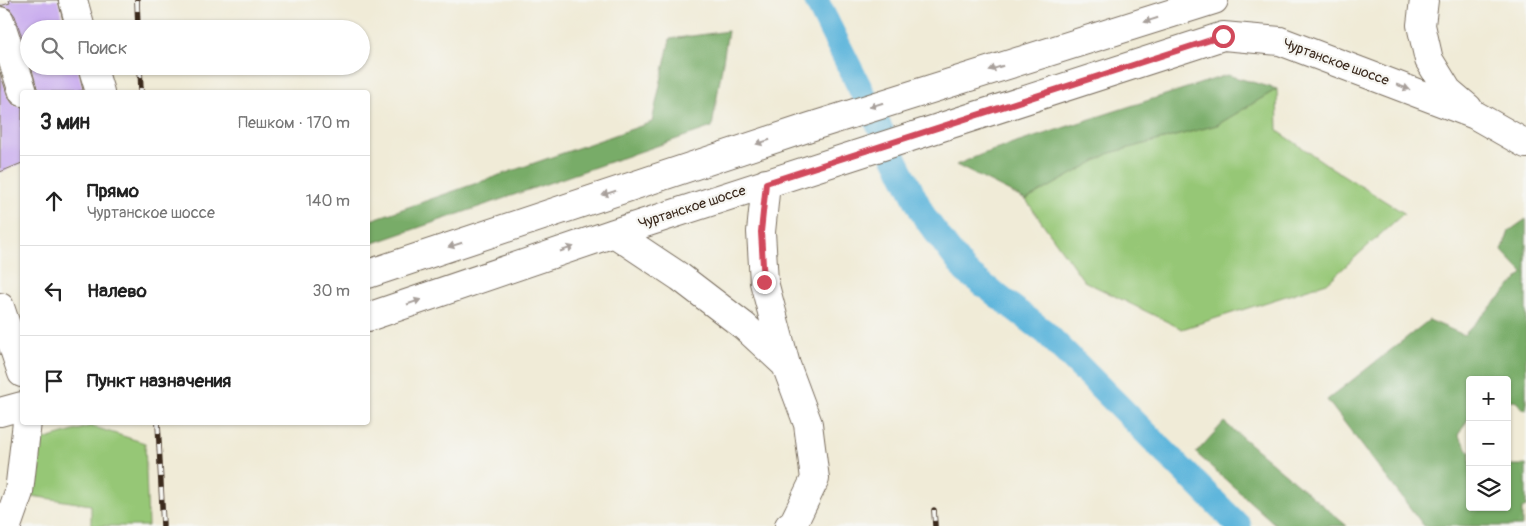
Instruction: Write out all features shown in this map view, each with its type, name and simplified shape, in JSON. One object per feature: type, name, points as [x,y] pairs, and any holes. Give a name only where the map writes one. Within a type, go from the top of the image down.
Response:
[{"type":"street","points":[[73,0],[79,20]]},
{"type":"street","points":[[370,273],[923,90],[1214,0]]},
{"type":"street","points":[[1424,0],[1421,25],[1429,60],[1448,91],[1475,115],[1510,129],[1526,129]]},
{"type":"street","points":[[0,22],[22,90]]},
{"type":"street","name":"Чуртанское шоссе","points":[[370,316],[766,183],[1223,36],[1280,40],[1475,115],[1526,144]]},
{"type":"street","points":[[95,75],[99,90]]},
{"type":"street","points":[[766,183],[761,232],[764,282],[786,365],[808,424],[815,479],[794,522],[789,526]]},
{"type":"street","points":[[614,233],[680,277],[744,326],[786,365]]},
{"type":"street","points":[[0,307],[20,363]]},
{"type":"street","points":[[0,412],[20,407]]},
{"type":"street","points":[[7,526],[19,492],[27,425]]},
{"type":"green space","points":[[728,31],[712,127],[370,244],[370,220],[652,122],[670,39]]},
{"type":"green space","points":[[1227,75],[1277,89],[1217,125],[1110,153],[1026,200],[956,165],[985,153]]},
{"type":"green space","points":[[1277,89],[1278,131],[1332,168],[1404,213],[1327,283],[1182,329],[1084,281],[1026,200],[1110,153],[1217,125]]},
{"type":"green space","points":[[1526,219],[1526,411],[1514,400],[1511,400],[1511,376],[1466,376],[1466,422],[1458,435],[1466,446],[1466,511],[1511,511],[1511,465],[1526,465],[1526,507],[1522,509],[1522,526],[1424,526],[1327,400],[1429,320],[1464,335],[1523,273],[1502,251],[1509,231]]},
{"type":"green space","points":[[1224,422],[1347,526],[1277,526],[1196,453]]},
{"type":"green space","points":[[91,426],[145,443],[148,526],[91,526],[91,505],[32,496],[36,442]]},
{"type":"building","points":[[9,0],[58,0],[63,20],[20,20],[20,31],[15,16],[10,9],[0,6],[10,3]]},
{"type":"building","points":[[0,72],[8,97],[13,104],[20,106],[20,164],[0,172]]},
{"type":"building","points":[[33,75],[79,75],[83,90],[37,90]]},
{"type":"waterway","points":[[816,0],[925,218],[965,271],[1045,332],[1239,526]]},
{"type":"railway","points":[[137,0],[138,20]]},
{"type":"railway","points":[[140,75],[141,90]]},
{"type":"railway","points":[[158,425],[163,526]]},
{"type":"railway","points":[[934,510],[935,526]]},
{"type":"route","points":[[764,282],[761,232],[766,183],[1223,36]]}]
